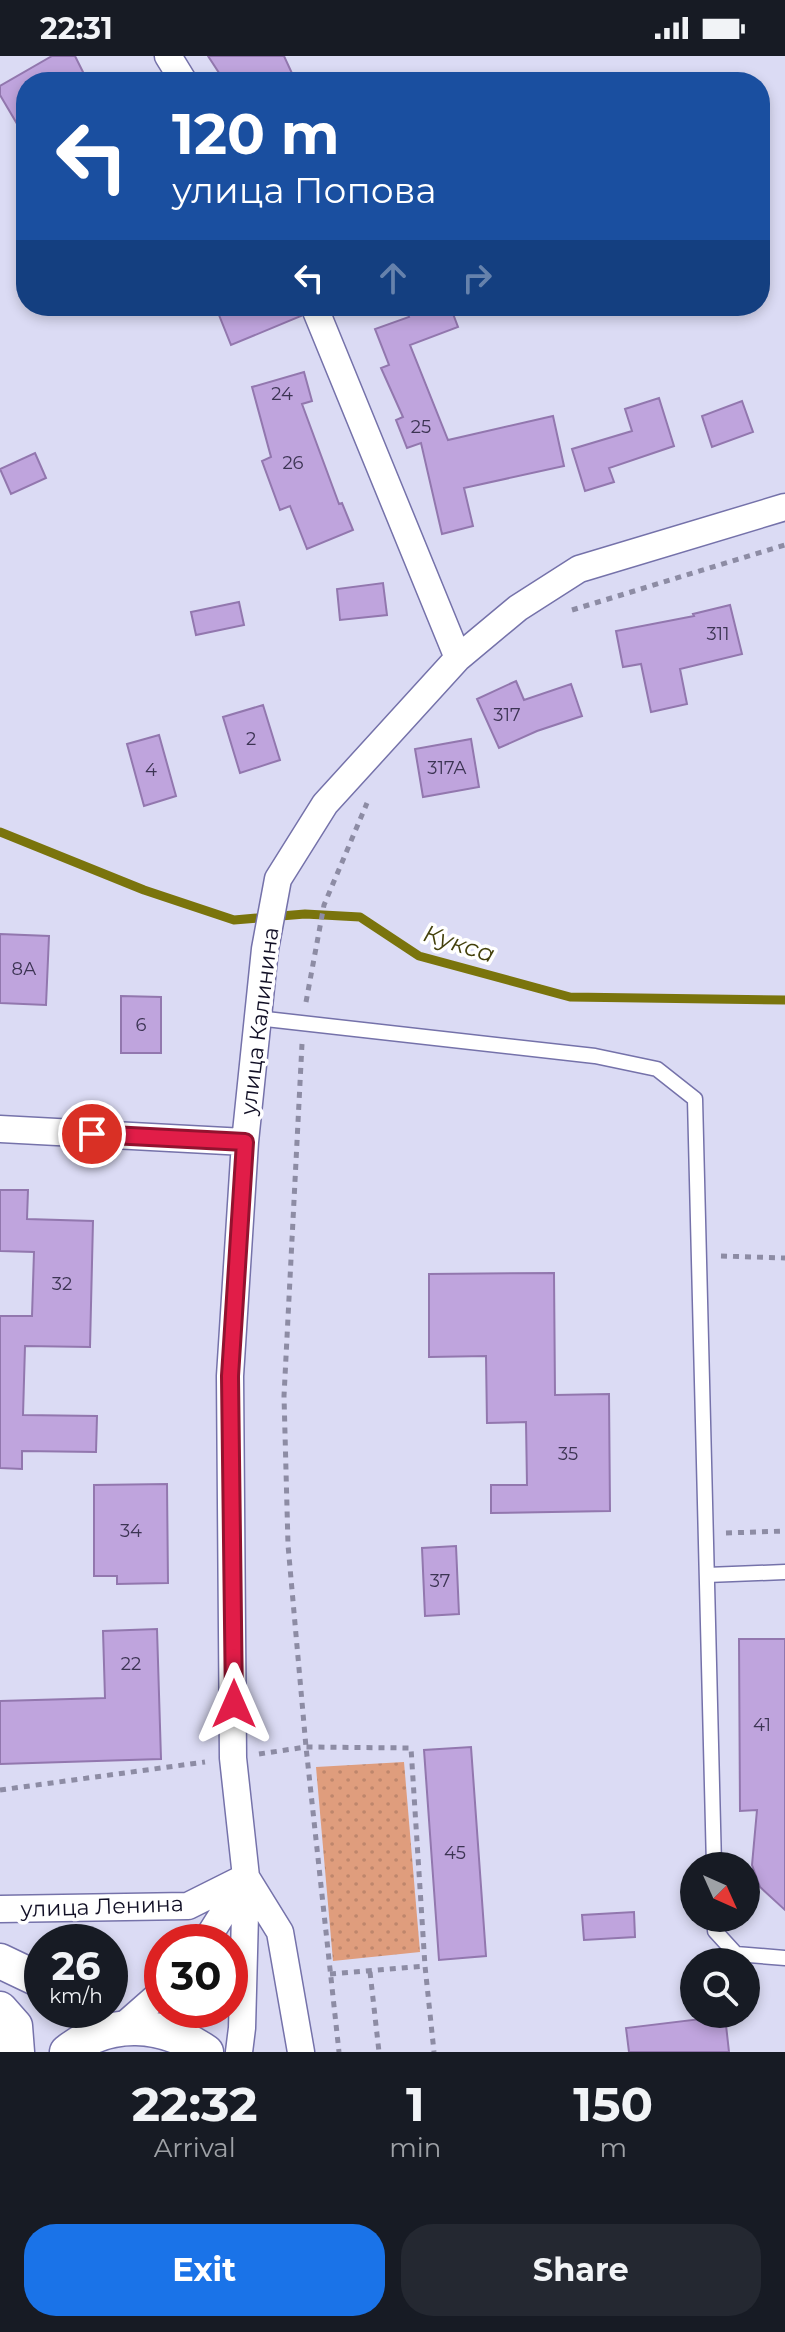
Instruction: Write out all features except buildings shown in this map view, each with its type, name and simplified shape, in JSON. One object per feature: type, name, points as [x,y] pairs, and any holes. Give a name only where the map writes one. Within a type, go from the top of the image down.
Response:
[{"type":"street","points":[[318,316],[458,658]]},
{"type":"street","name":"улица Калинина","points":[[239,2052],[246,1877],[233,1758],[230,1376],[245,1142],[265,949],[278,879],[325,804],[458,658],[518,608],[579,569],[785,507]]},
{"type":"street","points":[[0,1129],[245,1142]]},
{"type":"street","points":[[216,1924],[246,1877]]},
{"type":"street","name":"улица Калинина","points":[[246,1877],[280,1932],[301,2052]]},
{"type":"street","name":"улица Ленина","points":[[0,1909],[188,1906],[246,1877]]},
{"type":"street","points":[[0,1961],[24,1972]]},
{"type":"street","points":[[0,2009],[15,2026],[17,2052]]},
{"type":"street","points":[[128,2023],[186,2038],[206,2052]]},
{"type":"street","points":[[67,2052],[94,2036],[100,2028]]},
{"type":"lane","points":[[257,1018],[595,1056],[657,1069],[695,1099],[714,1852]]},
{"type":"lane","points":[[707,1575],[785,1572]]},
{"type":"lane","points":[[716,1932],[736,1954],[785,1958]]},
{"type":"path","points":[[559,614],[785,545]]},
{"type":"path","points":[[339,2052],[288,1545],[284,1396],[303,1023],[324,905],[368,801]]},
{"type":"path","points":[[700,1256],[785,1258]]},
{"type":"path","points":[[706,1534],[785,1531]]},
{"type":"path","points":[[0,1790],[306,1747],[411,1748],[425,1966],[434,2052]]},
{"type":"path","points":[[330,1974],[425,1966]]},
{"type":"path","points":[[370,1972],[379,2052]]},
{"type":"shaded area","points":[[404,1762],[420,1952],[333,1961],[316,1767]]},
{"type":"waterway","name":"Кукса","points":[[0,832],[144,890],[234,920],[305,914],[360,917],[419,956],[570,997],[785,1000]]},
{"type":"route","points":[[92,1134],[245,1142],[230,1376],[234,1704]]}]
